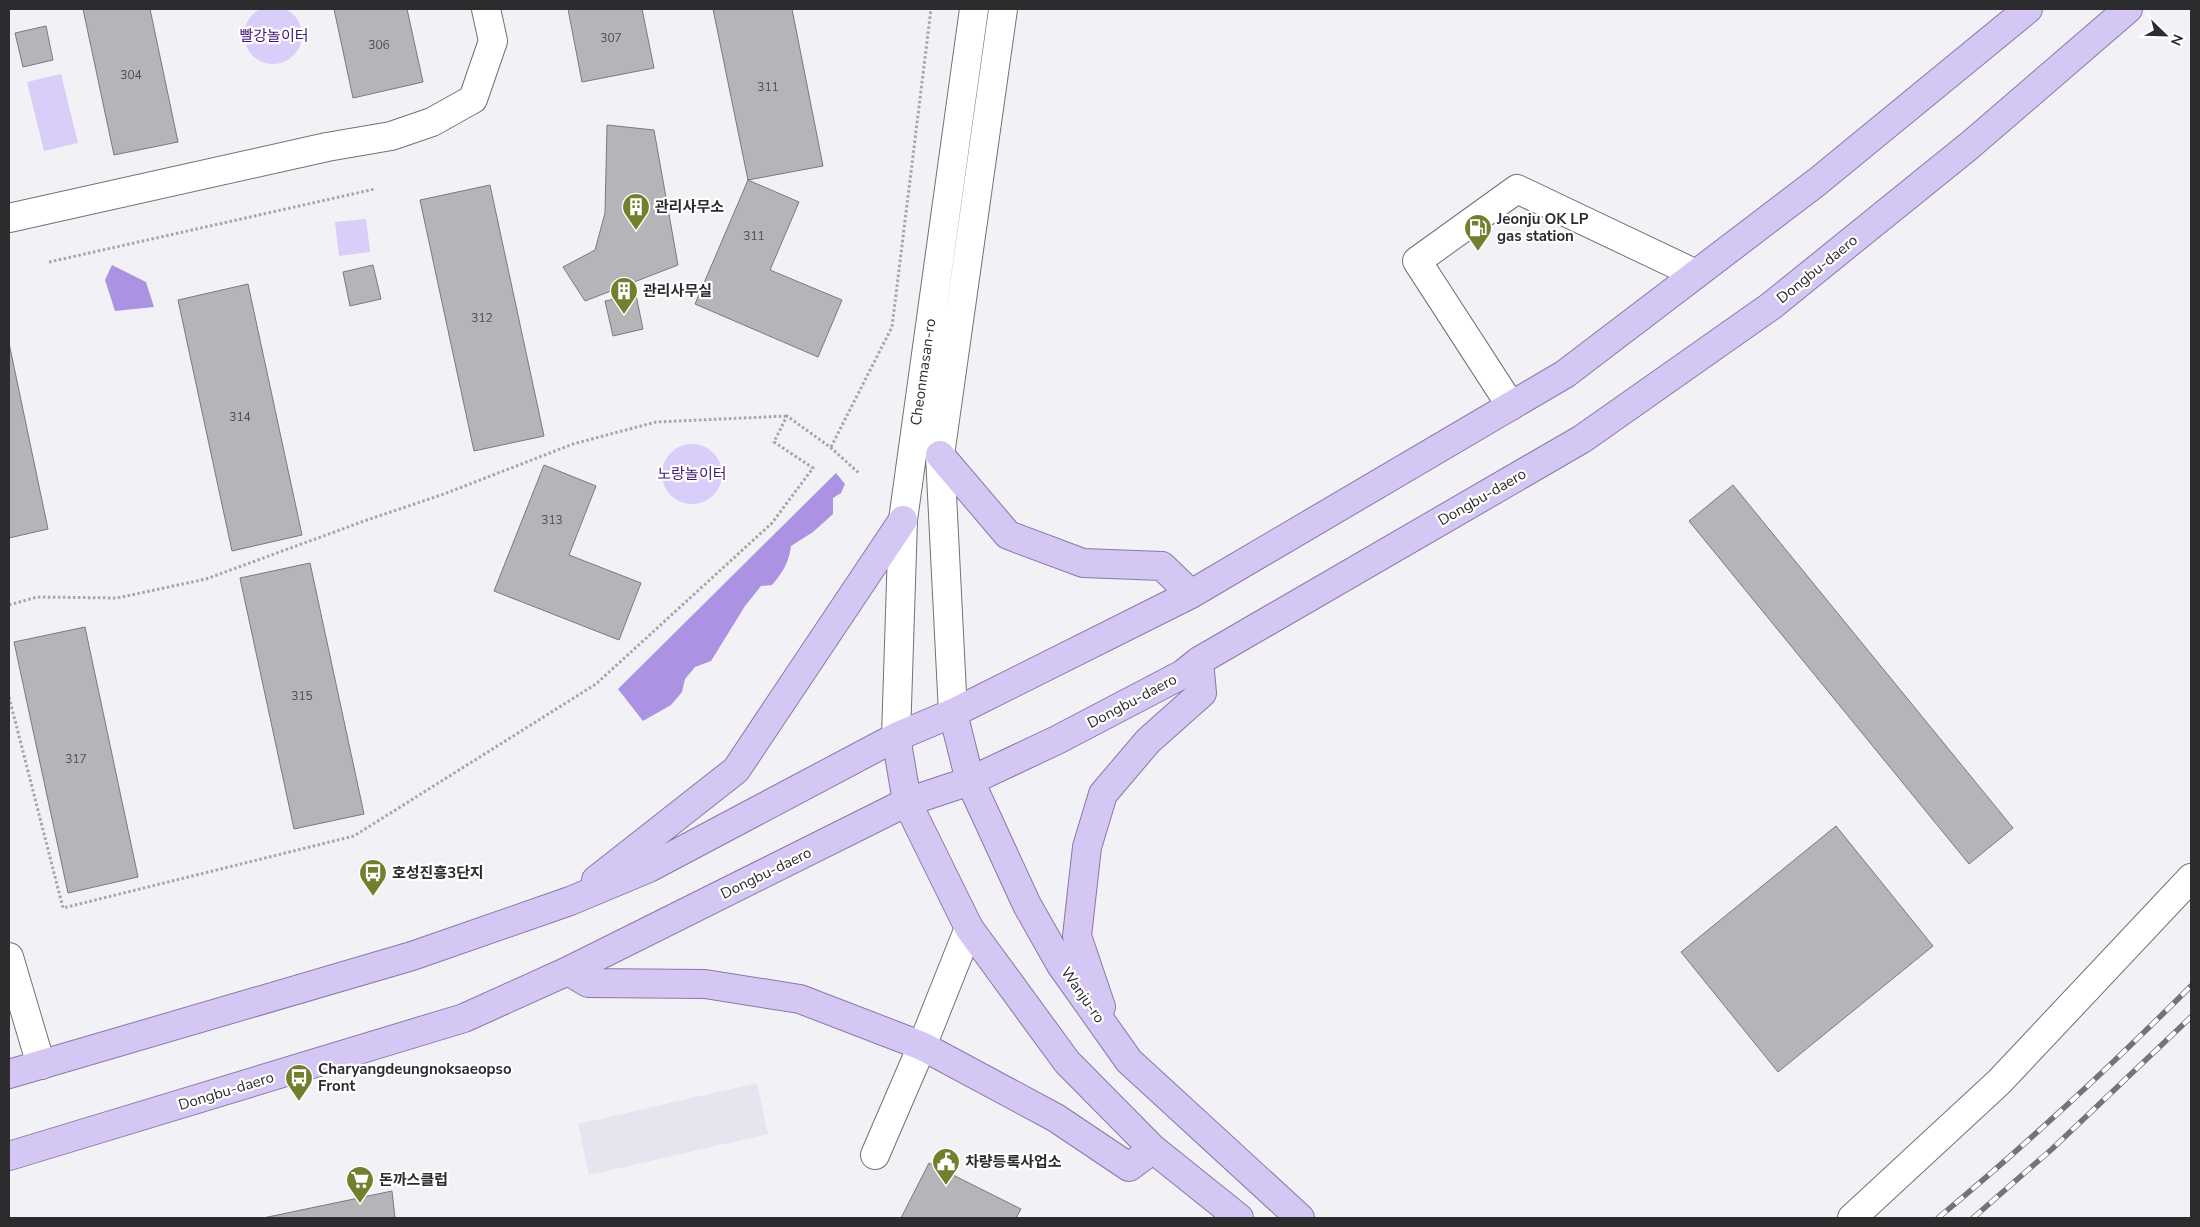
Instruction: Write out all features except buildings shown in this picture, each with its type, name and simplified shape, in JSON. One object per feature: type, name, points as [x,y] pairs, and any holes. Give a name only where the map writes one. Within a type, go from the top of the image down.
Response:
[{"type":"main road","points":[[9,1074],[412,956],[570,900],[649,868],[896,737],[953,713],[1191,594],[1565,374],[1817,182],[2028,9]]},
{"type":"main road","name":"Dongbu-daero","points":[[9,1156],[464,1018],[568,971],[907,802],[970,781],[1057,740],[1183,674],[1199,661],[1582,439],[1771,306],[1969,146],[2128,9]]},
{"type":"main road","points":[[940,455],[1008,535],[1084,563],[1162,566],[1191,594]]},
{"type":"main road","points":[[570,900],[736,770],[903,520]]},
{"type":"main road","points":[[1112,1036],[1077,936],[1087,847],[1103,794],[1148,741],[1202,693],[1199,661]]},
{"type":"main road","name":"Wanju-ro","points":[[953,713],[970,781],[1027,905],[1061,966],[1129,1061],[1300,1218]]},
{"type":"main road","points":[[896,737],[907,802],[969,928],[1067,1062],[1152,1149],[1239,1218]]},
{"type":"main road","points":[[568,971],[588,983],[705,984],[800,999],[922,1046],[1056,1118],[1129,1167],[1152,1149]]},
{"type":"street","points":[[9,218],[327,148],[391,136],[432,122],[473,99],[493,41],[486,9]]},
{"type":"street","name":"Cheonmasan-ro","points":[[896,737],[903,520],[974,9]]},
{"type":"street","name":"Cheonmasan-ro","points":[[953,713],[940,455],[1003,9]]},
{"type":"street","points":[[1511,406],[1417,261],[1516,189],[1696,274]]},
{"type":"street","points":[[1852,1218],[1999,1082],[2188,889]]},
{"type":"street","points":[[875,1155],[922,1046],[969,928]]},
{"type":"street","points":[[9,957],[41,1065]]},
{"type":"path","points":[[831,447],[892,327],[931,9]]},
{"type":"path","points":[[49,262],[375,189]]},
{"type":"path","points":[[9,697],[63,908],[354,836],[596,684],[772,523],[813,468],[774,442],[787,416]]},
{"type":"path","points":[[9,606],[37,597],[117,598],[206,578],[444,494],[573,444],[656,422],[787,416],[831,447],[860,474]]},
{"type":"shaded area","points":[[112,265],[146,282],[154,307],[115,311],[105,280]]},
{"type":"shaded area","points":[[836,473],[845,484],[841,493],[833,498],[833,514],[813,532],[791,546],[787,562],[776,580],[772,585],[761,586],[745,606],[711,661],[695,667],[685,679],[682,692],[671,705],[643,721],[618,689]]},
{"type":"shaded area","points":[[757,1083],[768,1134],[589,1175],[578,1124]]},
{"type":"green space","name":"빨강놀이터","points":[[267,6],[279,6],[294,14],[302,29],[302,41],[294,56],[279,64],[267,64],[252,56],[244,41],[244,29],[252,14]]},
{"type":"green space","points":[[61,74],[78,143],[44,151],[27,82]]},
{"type":"green space","points":[[366,219],[370,252],[339,256],[335,222]]},
{"type":"green space","name":"노랑놀이터","points":[[692,444],[708,449],[713,453],[717,458],[722,474],[717,490],[713,495],[708,499],[692,504],[676,499],[671,495],[667,490],[662,474],[667,458],[671,453],[676,449]]},
{"type":"railway","points":[[1938,1218],[2067,1105],[2191,986]]},
{"type":"railway","points":[[1973,1218],[2052,1149],[2191,1017]]},
{"type":"place","name":"관리사무소","points":[[636,231]]},
{"type":"place","name":"Jeonju OK LP gas station","points":[[1478,252]]},
{"type":"place","name":"관리사무실","points":[[624,315]]},
{"type":"place","name":"호성진흥3단지","points":[[373,897]]},
{"type":"place","name":"Charyangdeungnoksaeopso Front","points":[[299,1102]]},
{"type":"place","name":"차량등록사업소","points":[[946,1186]]},
{"type":"place","name":"돈까스클럽","points":[[360,1204]]}]
